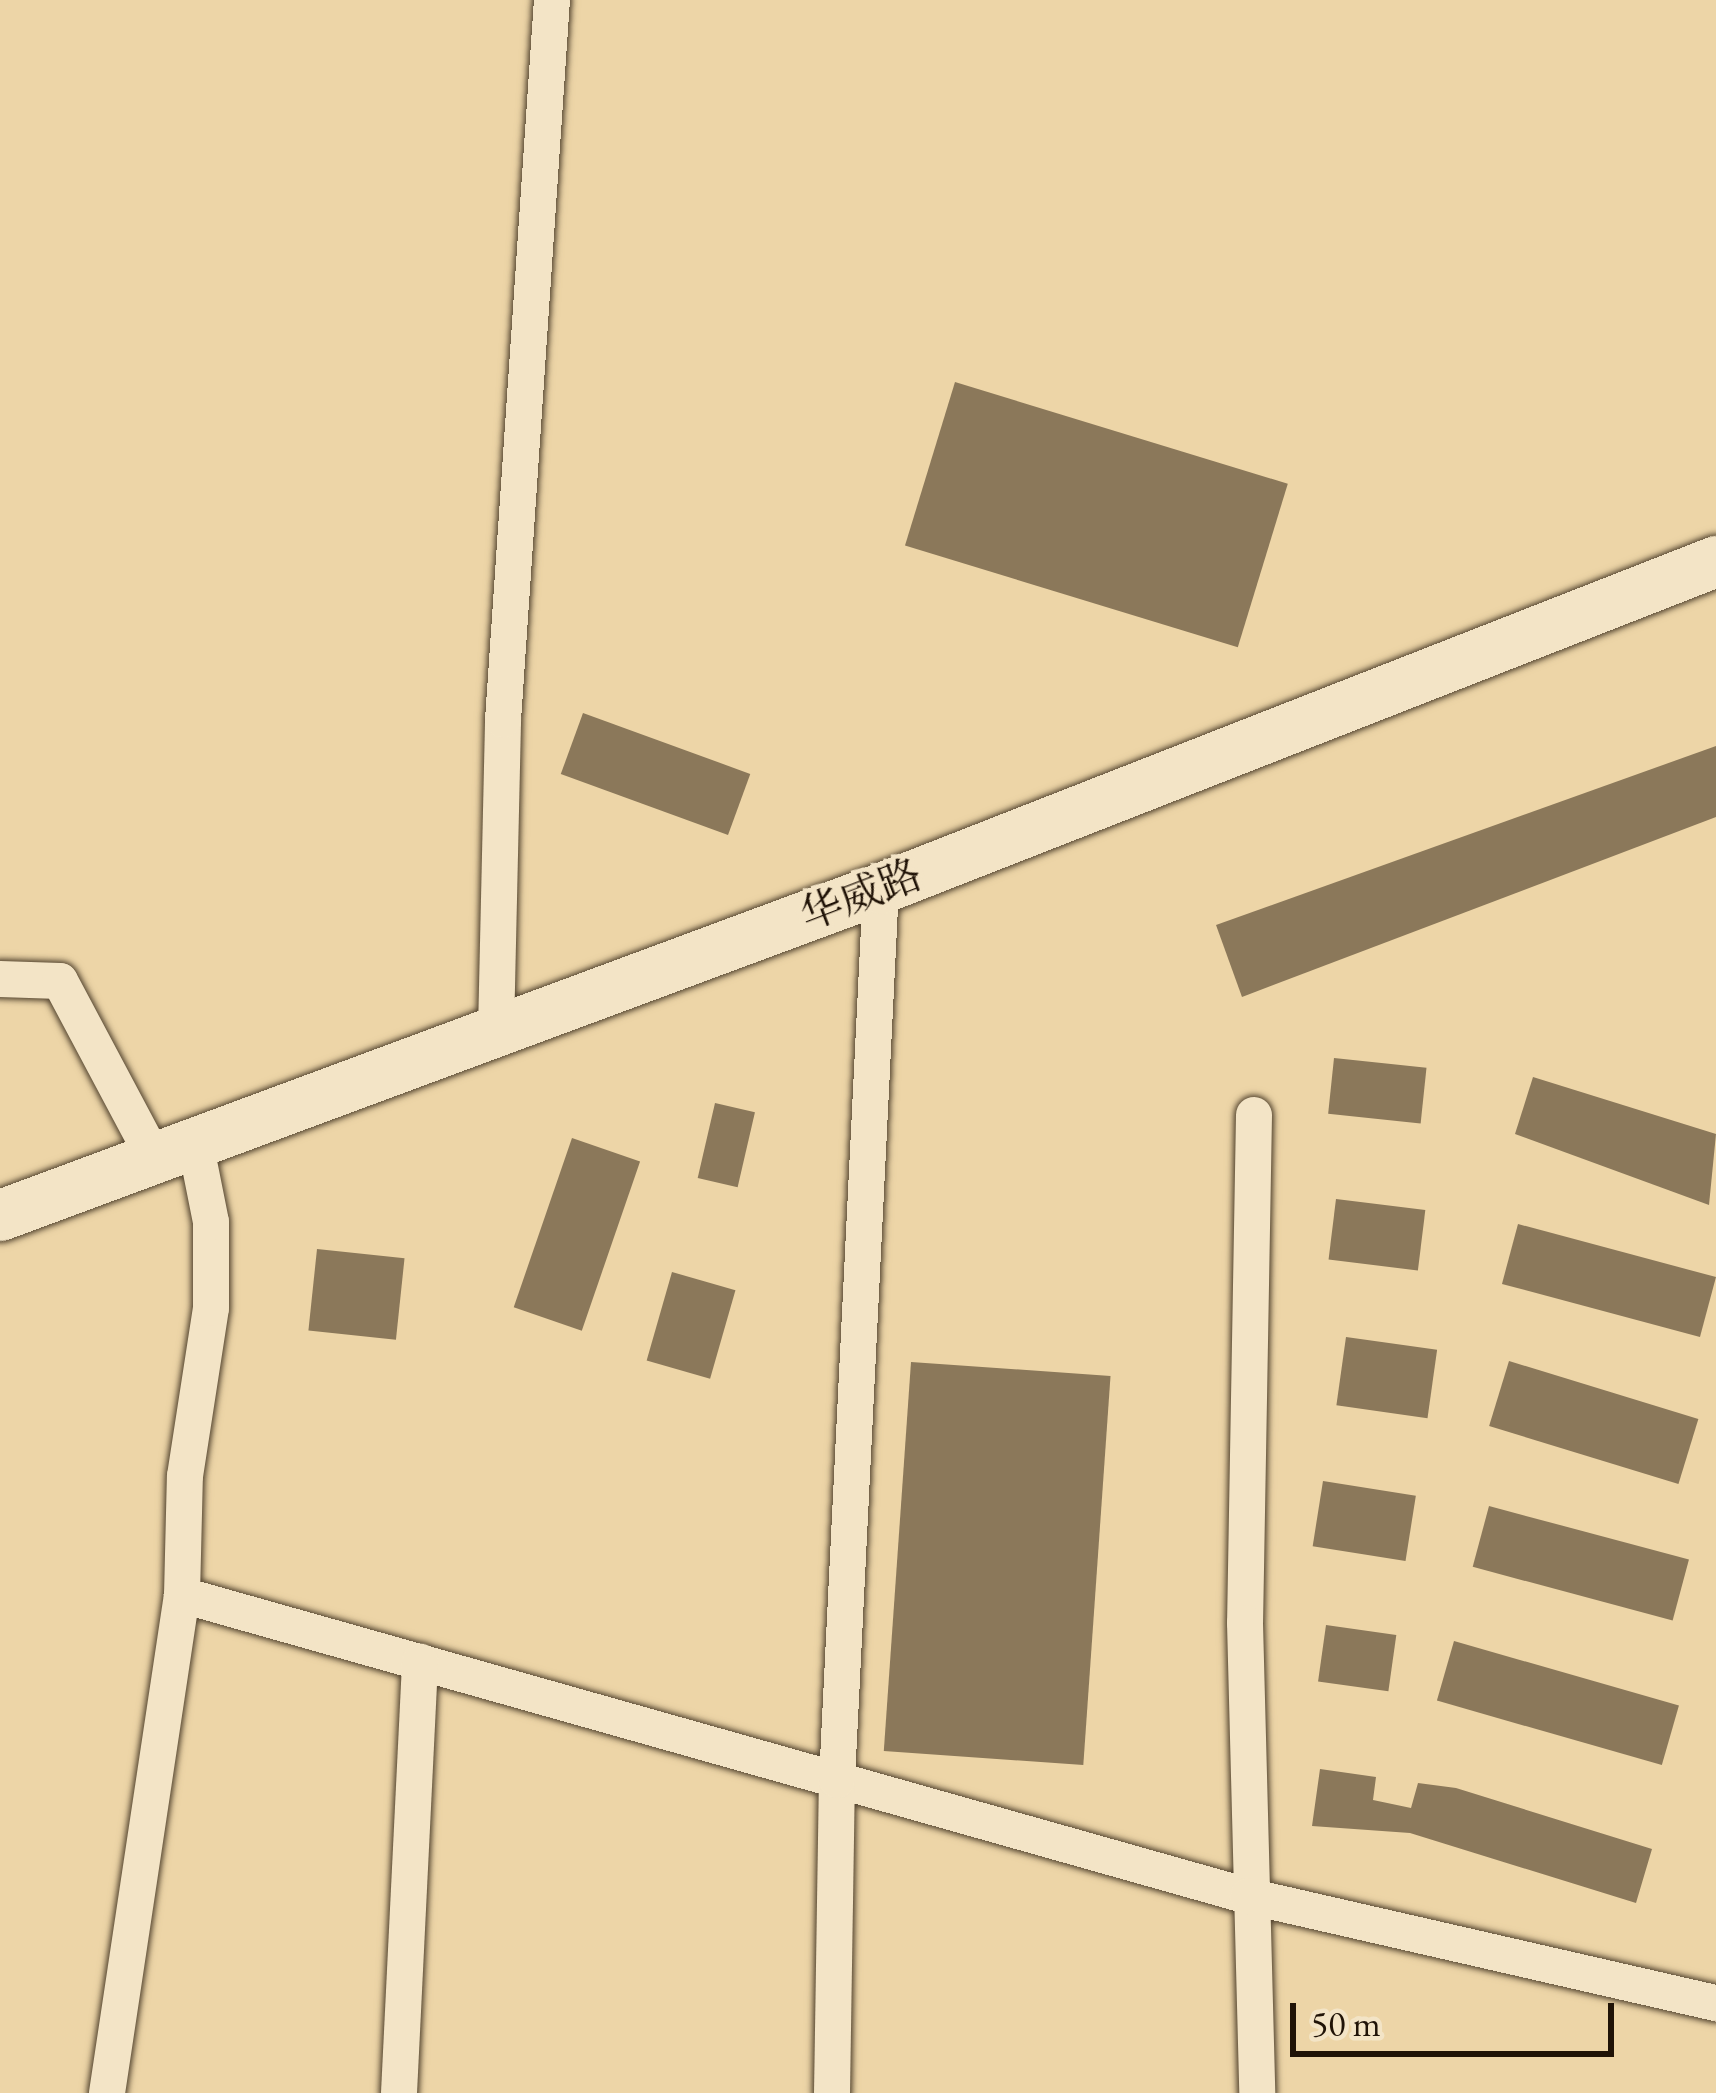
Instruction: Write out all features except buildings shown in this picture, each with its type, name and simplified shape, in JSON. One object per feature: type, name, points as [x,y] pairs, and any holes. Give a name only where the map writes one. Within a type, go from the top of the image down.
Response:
[{"type":"main road","name":"华威路","points":[[0,1215],[881,887],[1716,561]]},
{"type":"street","points":[[496,1031],[503,720],[552,0]]},
{"type":"street","points":[[832,2093],[837,1780],[881,887]]},
{"type":"street","points":[[0,980],[60,981],[175,1150],[211,1222],[211,1308],[185,1476],[182,1594],[106,2093]]},
{"type":"street","points":[[1254,1115],[1248,1897],[1257,2093]]},
{"type":"street","points":[[182,1594],[1248,1897],[1716,2003]]},
{"type":"street","points":[[399,2093],[420,1662]]}]
